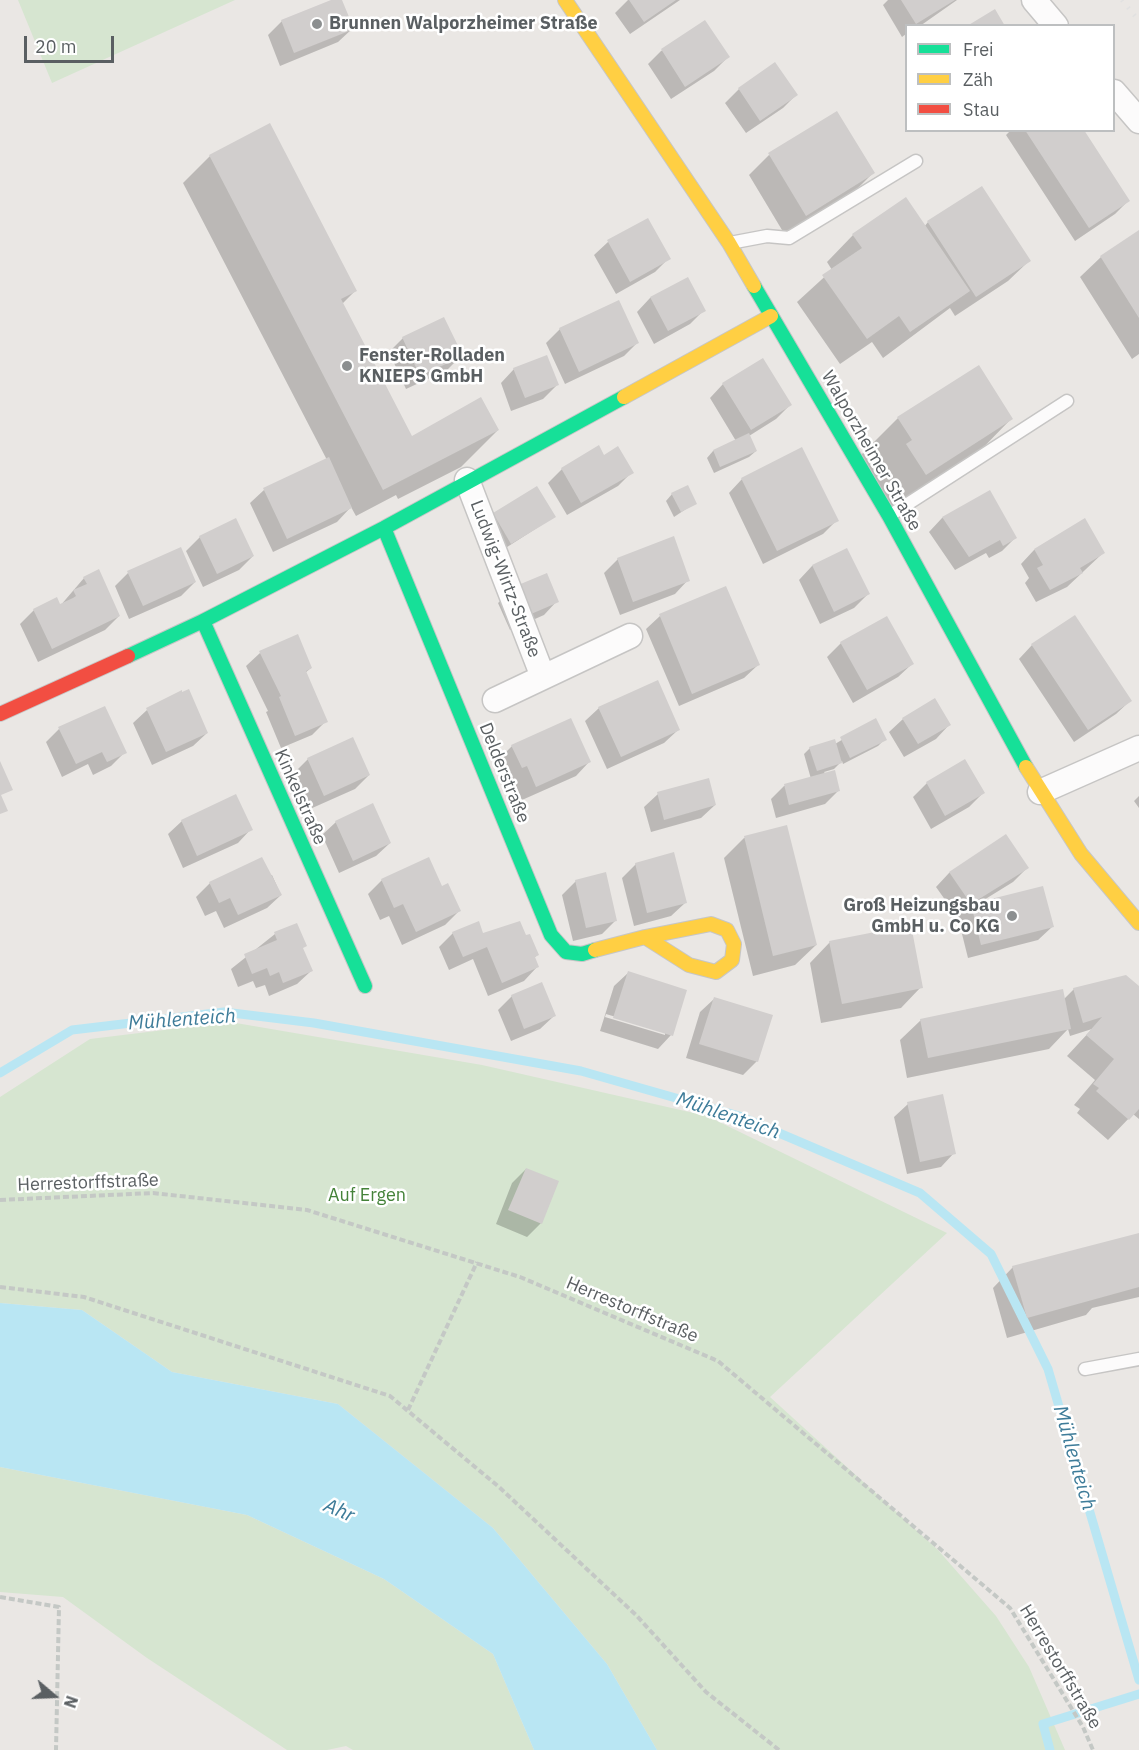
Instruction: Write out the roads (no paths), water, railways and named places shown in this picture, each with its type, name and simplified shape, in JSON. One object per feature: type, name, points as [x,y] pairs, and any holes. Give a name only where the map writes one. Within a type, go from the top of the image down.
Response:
[{"type":"street","name":"Walporzheimer Straße","points":[[566,0],[729,243],[889,516],[1040,792],[1081,854],[1139,923]]},
{"type":"street","points":[[1034,0],[1054,24]]},
{"type":"street","points":[[1115,94],[1139,121]]},
{"type":"street","points":[[0,714],[203,621],[384,528],[467,480],[771,316]]},
{"type":"street","name":"Ludwig-Wirtz-Straße","points":[[467,480],[543,677]]},
{"type":"street","name":"Delderstraße","points":[[384,528],[551,936],[566,952],[582,954],[645,937],[711,924],[727,930],[734,944],[732,960],[716,972],[689,965],[645,937]]},
{"type":"street","name":"Kinkelstraße","points":[[203,621],[365,986]]},
{"type":"street","name":"Ludwig-Wirtz-Straße","points":[[495,700],[630,636]]},
{"type":"street","points":[[1040,792],[1139,748]]},
{"type":"lane","points":[[729,243],[767,236],[789,238],[916,161]]},
{"type":"lane","points":[[889,516],[1067,401]]},
{"type":"lane","points":[[1085,1369],[1139,1359]]},
{"type":"water","name":"Ahr","points":[[0,1303],[82,1310],[172,1372],[338,1404],[493,1528],[607,1664],[657,1750],[534,1750],[493,1654],[384,1579],[247,1515],[0,1467]]},
{"type":"waterway","name":"Mühlenteich","points":[[0,1073],[72,1030],[224,1012],[314,1023],[581,1071],[739,1116],[920,1193],[991,1254],[1048,1369],[1139,1680]]},
{"type":"waterway","name":"Mühlenteich","points":[[1050,1750],[1043,1724],[1139,1694]]},
{"type":"railway","points":[[1122,0],[1139,21]]},
{"type":"place","name":"Brunnen Walporzheimer Straße","points":[[317,24]]},
{"type":"place","name":"Fenster-Rolladen KNIEPS GmbH","points":[[347,366]]},
{"type":"place","name":"Groß Heizungsbau GmbH u. Co KG","points":[[1012,916]]},
{"type":"park label","name":"Auf Ergen","points":[[367,1196]]}]
